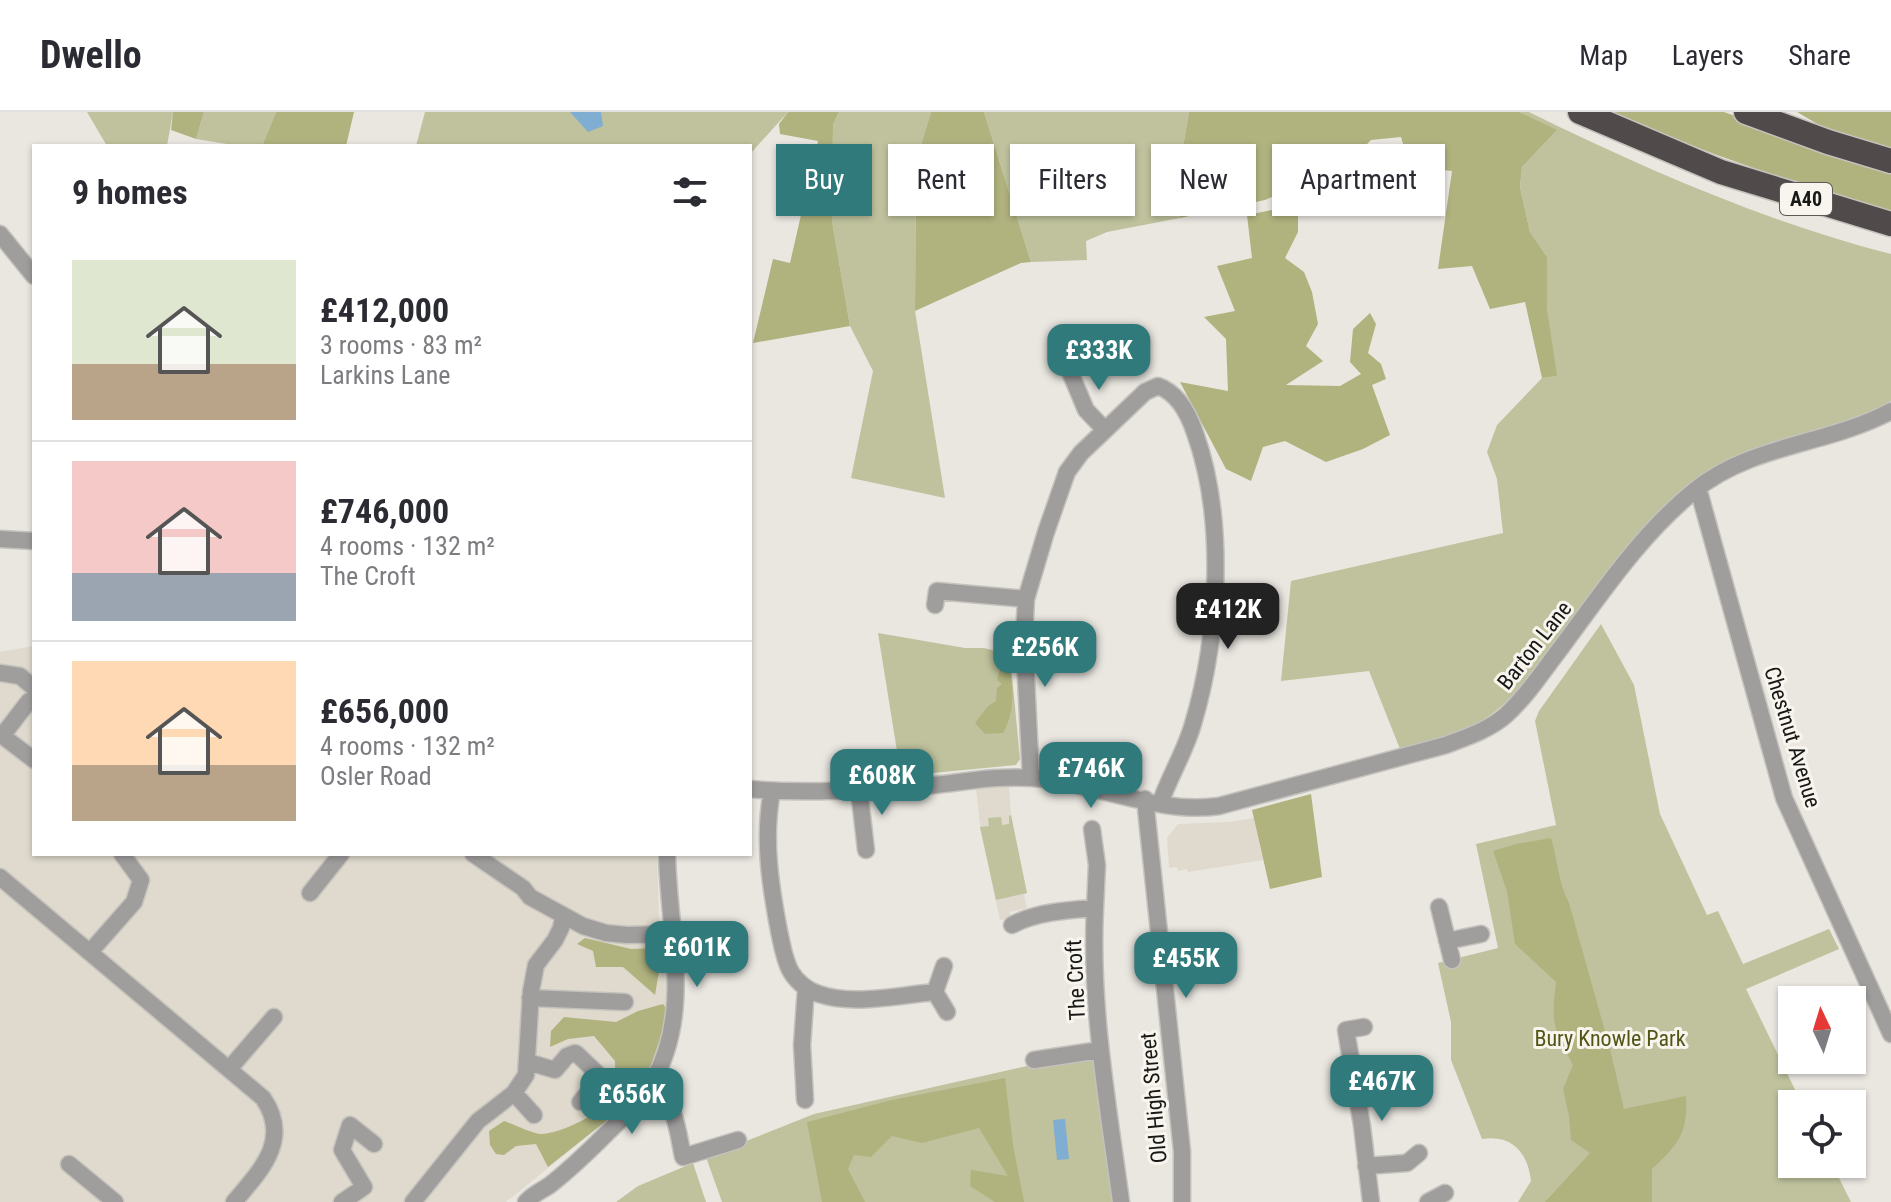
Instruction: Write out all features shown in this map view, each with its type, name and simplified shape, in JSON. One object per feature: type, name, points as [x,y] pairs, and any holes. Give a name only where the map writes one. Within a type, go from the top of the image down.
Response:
[{"type":"highway","name":"A40","points":[[1580,112],[1721,172],[1891,224]]},
{"type":"highway","points":[[1746,112],[1891,161]]},
{"type":"street","points":[[0,234],[32,274]]},
{"type":"street","points":[[1070,372],[1086,410],[1105,430]]},
{"type":"street","points":[[1031,778],[1024,654],[1026,599],[1060,485],[1081,453],[1145,392],[1158,386],[1173,394],[1190,419],[1206,466],[1214,535],[1212,614],[1206,667],[1186,745],[1152,802]]},
{"type":"street","name":"Barton Lane","points":[[752,789],[859,790],[1031,778],[1200,809],[1446,745],[1481,732],[1505,716],[1528,691],[1648,535],[1698,488],[1732,467],[1768,451],[1828,437],[1891,411]]},
{"type":"street","name":"Chestnut Avenue","points":[[1698,488],[1784,798],[1891,1034]]},
{"type":"street","points":[[0,539],[32,541]]},
{"type":"street","points":[[935,605],[937,591],[1026,599]]},
{"type":"street","points":[[0,673],[20,676],[32,695],[1,735],[32,758]]},
{"type":"street","points":[[859,790],[866,850]]},
{"type":"street","points":[[772,791],[767,841],[773,897],[787,964],[806,988],[830,997],[848,999],[935,992]]},
{"type":"street","name":"Old High Street","points":[[1152,802],[1182,1151],[1182,1202]]},
{"type":"street","name":"The Croft","points":[[1092,829],[1097,865],[1096,986],[1100,1050],[1121,1202]]},
{"type":"street","points":[[90,952],[134,902],[141,880],[123,856]]},
{"type":"street","points":[[310,893],[339,856]]},
{"type":"street","points":[[476,856],[523,888],[530,897],[563,917],[606,933],[672,934]]},
{"type":"street","points":[[526,1202],[534,1193],[550,1185],[602,1138],[653,1081],[666,1050],[676,1012],[677,988],[667,856]]},
{"type":"street","points":[[0,877],[263,1098],[271,1111],[274,1125],[273,1146],[267,1162],[234,1202]]},
{"type":"street","points":[[1439,907],[1452,960]]},
{"type":"street","name":"The Croft","points":[[1012,925],[1033,917],[1095,908]]},
{"type":"street","points":[[413,1202],[478,1121],[514,1093],[526,1075],[530,998],[536,965],[555,940],[563,917]]},
{"type":"street","points":[[1447,941],[1481,934]]},
{"type":"street","points":[[935,992],[944,966]]},
{"type":"street","points":[[805,1100],[802,1060],[806,988]]},
{"type":"street","points":[[935,992],[947,1012]]},
{"type":"street","points":[[530,998],[625,1002]]},
{"type":"street","points":[[230,1068],[274,1017]]},
{"type":"street","points":[[1364,1027],[1345,1027],[1371,1202]]},
{"type":"street","name":"The Croft","points":[[1034,1060],[1100,1050]]},
{"type":"street","points":[[528,1062],[555,1070],[567,1056],[578,1055],[601,1077],[580,1102]]},
{"type":"street","points":[[653,1081],[661,1088],[675,1120],[683,1157],[738,1140]]},
{"type":"street","points":[[514,1093],[534,1115]]},
{"type":"street","points":[[342,1202],[364,1187],[342,1150],[350,1125],[374,1144]]},
{"type":"street","points":[[1366,1166],[1407,1163],[1419,1153]]},
{"type":"street","points":[[69,1164],[115,1202]]},
{"type":"street","points":[[1428,1202],[1445,1193]]},
{"type":"shaded area","points":[[32,646],[32,856],[657,856],[659,922],[666,932],[671,987],[669,1013],[630,1102],[506,1202],[0,1202],[0,652]]},
{"type":"shaded area","points":[[1009,787],[1027,908],[1010,912],[1011,918],[1000,920],[980,827],[976,788]]},
{"type":"shaded area","points":[[1254,818],[1263,860],[1188,872],[1187,869],[1178,871],[1177,867],[1169,868],[1167,838],[1178,824]]},
{"type":"green space","points":[[87,112],[173,112],[167,144],[106,144]]},
{"type":"green space","points":[[173,112],[204,112],[196,139],[171,130]]},
{"type":"green space","points":[[204,112],[276,112],[263,144],[227,144],[196,139]]},
{"type":"green space","points":[[276,112],[354,112],[346,144],[263,144]]},
{"type":"green space","points":[[425,112],[788,112],[752,152],[752,144],[417,144]]},
{"type":"green space","points":[[788,112],[839,112],[833,125],[833,144],[817,144],[818,141],[780,134],[779,124]]},
{"type":"green space","points":[[839,112],[931,112],[921,144],[888,144],[888,216],[916,216],[915,311],[945,498],[851,478],[873,371],[850,326],[832,216],[872,216],[872,144],[833,144],[833,125]]},
{"type":"green space","points":[[931,112],[984,112],[1010,195],[1010,216],[1017,216],[1031,262],[1021,263],[915,311],[916,216],[994,216],[994,144],[921,144]]},
{"type":"green space","points":[[984,112],[1189,112],[1183,144],[1151,144],[1151,216],[1180,218],[1107,232],[1086,241],[1087,260],[1031,262],[1017,216],[1135,216],[1135,144],[1010,144],[1010,195]]},
{"type":"green space","points":[[1189,112],[1519,112],[1557,130],[1522,167],[1520,187],[1530,232],[1547,257],[1547,308],[1557,376],[1542,378],[1525,302],[1490,309],[1472,266],[1438,269],[1452,171],[1445,170],[1445,144],[1403,144],[1401,137],[1371,140],[1367,144],[1272,144],[1272,197],[1256,202],[1256,144],[1183,144]]},
{"type":"green space","points":[[1519,112],[1529,112],[1662,174],[1752,210],[1891,254],[1891,401],[1844,422],[1746,454],[1700,478],[1679,494],[1639,535],[1535,670],[1508,700],[1458,734],[1400,749],[1369,671],[1281,681],[1291,581],[1503,533],[1497,479],[1487,452],[1497,425],[1542,378],[1556,376],[1547,308],[1547,257],[1530,232],[1520,187],[1522,167],[1556,131]]},
{"type":"green space","points":[[1613,112],[1724,112],[1891,172],[1891,211],[1750,167]]},
{"type":"green space","points":[[1797,112],[1891,112],[1891,155],[1846,141]]},
{"type":"green space","points":[[1272,210],[1272,216],[1298,216],[1298,232],[1285,258],[1304,272],[1312,292],[1318,324],[1306,346],[1323,361],[1286,385],[1340,386],[1361,374],[1350,362],[1353,329],[1370,313],[1376,324],[1368,353],[1381,364],[1386,379],[1372,385],[1390,435],[1363,449],[1326,462],[1285,441],[1263,447],[1251,481],[1226,469],[1180,382],[1228,391],[1226,339],[1204,317],[1235,311],[1217,266],[1252,258],[1247,216],[1256,216],[1256,213]]},
{"type":"green space","points":[[801,216],[832,216],[850,326],[753,343],[773,259],[790,263]]},
{"type":"green space","name":"Bury Knowle Park","points":[[1601,624],[1634,685],[1660,814],[1707,915],[1718,911],[1743,964],[1829,929],[1839,949],[1746,989],[1778,1055],[1778,1074],[1787,1074],[1795,1090],[1778,1090],[1778,1178],[1839,1178],[1851,1202],[1518,1202],[1531,1181],[1526,1162],[1510,1143],[1493,1138],[1482,1139],[1451,1060],[1451,1022],[1438,963],[1498,948],[1476,844],[1556,825],[1535,721]]},
{"type":"green space","points":[[878,633],[965,648],[984,648],[1010,655],[1020,759],[1016,765],[901,776]]},
{"type":"green space","points":[[997,656],[1009,658],[1012,706],[1003,733],[985,734],[975,723],[996,701],[997,688],[1002,684],[997,680],[1000,669]]},
{"type":"green space","points":[[1311,794],[1322,877],[1270,889],[1252,810]]},
{"type":"green space","points":[[1011,815],[1027,893],[996,900],[980,827],[989,826],[988,818],[1001,817],[1002,825],[1009,824]]},
{"type":"green space","points":[[1551,838],[1624,1109],[1686,1096],[1685,1120],[1680,1138],[1652,1169],[1652,1202],[1545,1202],[1590,1153],[1571,1140],[1563,1089],[1573,1065],[1555,1025],[1556,982],[1515,944],[1507,891],[1493,851]]},
{"type":"green space","points":[[585,938],[631,949],[658,948],[660,965],[655,995],[623,967],[596,967],[593,951],[577,944]]},
{"type":"green space","points":[[663,1004],[669,1013],[649,1071],[630,1102],[548,1167],[536,1144],[516,1146],[504,1155],[496,1154],[490,1145],[489,1131],[504,1121],[536,1133],[548,1133],[590,1116],[607,1104],[613,1094],[615,1061],[594,1036],[568,1039],[550,1047],[551,1031],[564,1017],[616,1022],[638,1011]]},
{"type":"green space","points":[[1095,1057],[1116,1202],[722,1202],[706,1157],[814,1114],[1045,1062]]},
{"type":"green space","points":[[1005,1078],[1024,1202],[995,1202],[970,1186],[971,1170],[1008,1176],[979,1128],[922,1143],[892,1136],[871,1157],[854,1155],[848,1169],[865,1202],[822,1202],[807,1122],[892,1100]]},
{"type":"green space","points":[[693,1163],[706,1202],[616,1202],[638,1186]]},
{"type":"water","points":[[570,112],[601,112],[603,126],[588,132]]},
{"type":"water","points":[[1065,1119],[1069,1159],[1057,1160],[1053,1120]]}]
